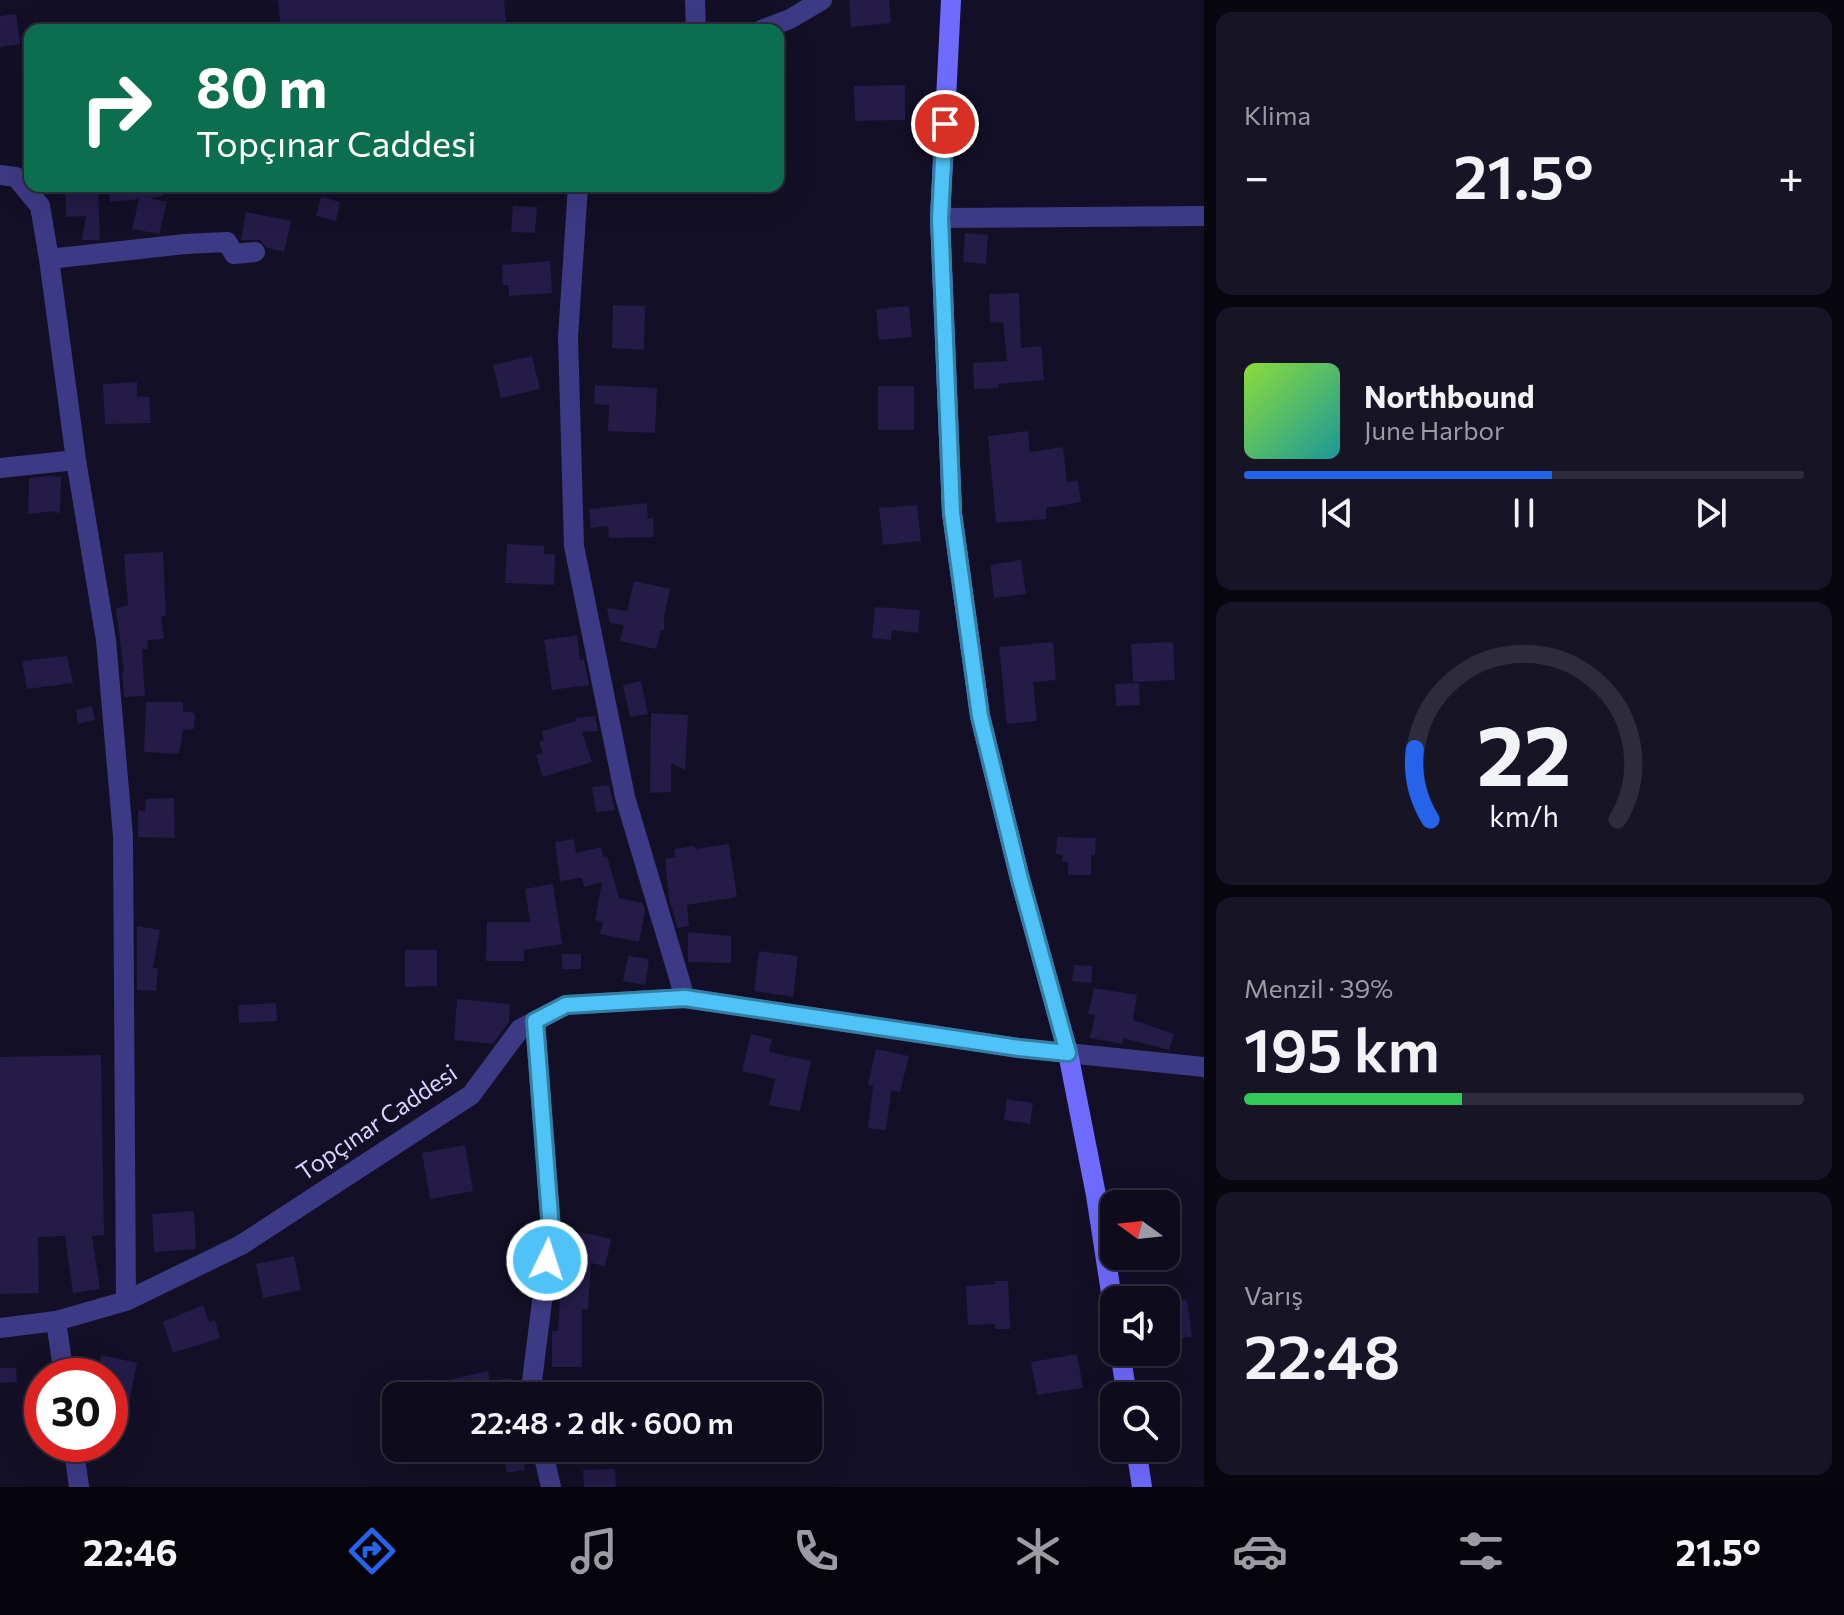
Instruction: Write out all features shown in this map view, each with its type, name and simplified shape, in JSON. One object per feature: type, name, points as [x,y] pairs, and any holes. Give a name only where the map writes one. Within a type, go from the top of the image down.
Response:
[{"type":"street","points":[[695,0],[696,24]]},
{"type":"street","points":[[777,24],[822,0]]},
{"type":"street","points":[[951,0],[940,218],[952,513],[980,716],[1020,879],[1068,1053],[1110,1286]]},
{"type":"street","points":[[8,176],[24,191]]},
{"type":"street","points":[[25,192],[40,206],[76,460],[106,640],[123,836],[126,1301]]},
{"type":"street","points":[[578,192],[568,337],[574,546],[625,797],[685,998]]},
{"type":"street","points":[[940,218],[1204,216]]},
{"type":"street","points":[[49,259],[227,242],[234,254],[255,252]]},
{"type":"street","points":[[0,468],[76,460]]},
{"type":"street","name":"Topçınar Caddesi","points":[[0,1328],[56,1321],[126,1301],[241,1245],[471,1095],[520,1029],[566,1005],[685,998],[1019,1048],[1204,1067]]},
{"type":"street","points":[[532,1382],[551,1230],[535,1021]]},
{"type":"street","points":[[56,1321],[61,1358]]},
{"type":"street","points":[[76,1462],[79,1487]]},
{"type":"street","points":[[545,1462],[551,1487]]},
{"type":"street","points":[[1138,1462],[1142,1487]]},
{"type":"building","points":[[278,0],[504,0],[506,24],[280,24]]},
{"type":"building","points":[[849,0],[889,0],[891,23],[851,27]]},
{"type":"building","points":[[16,14],[20,44],[0,47],[0,16]]},
{"type":"building","points":[[905,85],[905,120],[855,121],[854,86]]},
{"type":"building","points":[[65,192],[98,192],[100,240],[82,240],[86,216],[66,217]]},
{"type":"building","points":[[109,192],[163,192],[163,196],[149,198],[167,202],[159,234],[132,229],[139,199],[110,202]]},
{"type":"building","points":[[321,197],[340,202],[336,221],[316,216]]},
{"type":"building","points":[[513,206],[537,207],[535,233],[511,232]]},
{"type":"building","points":[[246,212],[291,221],[284,252],[267,248],[260,240],[241,240]]},
{"type":"building","points":[[965,233],[988,235],[986,264],[963,262]]},
{"type":"building","points":[[550,261],[552,293],[509,296],[508,285],[503,285],[502,265]]},
{"type":"building","points":[[1019,293],[1021,348],[1041,346],[1044,380],[974,389],[973,363],[1007,361],[1003,322],[990,323],[989,294]]},
{"type":"building","points":[[613,305],[645,306],[644,350],[612,348]]},
{"type":"building","points":[[909,306],[912,337],[879,340],[876,309]]},
{"type":"building","points":[[532,356],[540,389],[501,398],[493,365]]},
{"type":"building","points":[[137,382],[137,396],[149,397],[151,423],[105,424],[103,384]]},
{"type":"building","points":[[595,385],[657,388],[655,433],[608,431],[609,405],[594,404]]},
{"type":"building","points":[[878,386],[914,386],[914,430],[878,430]]},
{"type":"building","points":[[1028,431],[1030,452],[1063,447],[1067,482],[1078,481],[1081,502],[1046,508],[1046,519],[996,523],[988,436]]},
{"type":"building","points":[[61,477],[60,514],[54,511],[28,514],[29,478]]},
{"type":"building","points":[[647,503],[648,519],[653,518],[654,537],[609,538],[608,526],[591,528],[589,509]]},
{"type":"building","points":[[917,505],[921,541],[883,545],[879,508]]},
{"type":"building","points":[[507,544],[544,546],[544,554],[555,554],[554,585],[505,583]]},
{"type":"building","points":[[163,552],[166,615],[161,617],[164,639],[147,640],[148,649],[142,649],[145,696],[124,697],[116,608],[128,605],[124,554]]},
{"type":"building","points":[[1021,560],[1026,594],[994,598],[990,565]]},
{"type":"building","points":[[634,581],[670,589],[664,630],[661,630],[656,649],[620,641],[624,625],[610,623],[607,608],[627,611]]},
{"type":"building","points":[[875,607],[920,610],[918,633],[892,630],[891,640],[872,638]]},
{"type":"building","points":[[577,635],[580,660],[584,659],[589,685],[552,690],[544,640]]},
{"type":"building","points":[[1053,642],[1056,680],[1033,682],[1037,721],[1007,724],[999,647]]},
{"type":"building","points":[[1173,642],[1175,680],[1133,682],[1131,644]]},
{"type":"building","points":[[67,656],[73,683],[27,689],[22,661]]},
{"type":"building","points":[[641,681],[648,714],[630,717],[623,685]]},
{"type":"building","points":[[1139,683],[1140,705],[1116,706],[1115,684]]},
{"type":"building","points":[[146,702],[183,702],[183,711],[195,713],[194,729],[183,730],[179,754],[144,752]]},
{"type":"building","points":[[92,706],[95,720],[78,724],[76,710]]},
{"type":"building","points":[[651,713],[688,715],[685,770],[671,763],[671,792],[650,793]]},
{"type":"building","points":[[595,716],[598,731],[582,732],[592,762],[543,777],[536,755],[543,753],[539,742],[544,740],[542,731],[576,721],[575,718]]},
{"type":"building","points":[[609,785],[615,810],[596,812],[592,787]]},
{"type":"building","points":[[174,798],[175,838],[138,837],[138,810],[145,811],[146,799]]},
{"type":"building","points":[[1057,837],[1096,838],[1095,855],[1091,855],[1091,875],[1068,875],[1068,862],[1062,862],[1063,855],[1056,854]]},
{"type":"building","points":[[574,839],[576,853],[601,847],[603,857],[607,856],[619,898],[643,903],[645,911],[639,942],[600,934],[603,922],[595,920],[602,882],[584,887],[582,878],[560,881],[555,842]]},
{"type":"building","points":[[729,844],[737,897],[687,905],[689,926],[678,928],[669,899],[665,859],[675,857],[674,849]]},
{"type":"building","points":[[553,884],[562,944],[524,950],[524,961],[486,961],[487,922],[530,922],[525,889]]},
{"type":"building","points":[[137,926],[160,930],[153,968],[158,968],[156,991],[137,990]]},
{"type":"building","points":[[688,932],[731,936],[731,963],[688,962]]},
{"type":"building","points":[[405,950],[437,950],[437,986],[405,987]]},
{"type":"building","points":[[759,951],[798,956],[793,997],[754,991]]},
{"type":"building","points":[[562,954],[581,954],[581,969],[562,969]]},
{"type":"building","points":[[628,956],[649,959],[645,985],[623,981]]},
{"type":"building","points":[[1074,965],[1093,966],[1091,983],[1072,981]]},
{"type":"building","points":[[1094,988],[1137,995],[1133,1020],[1174,1034],[1169,1050],[1123,1038],[1122,1044],[1090,1038],[1095,1015],[1088,1014]]},
{"type":"building","points":[[457,999],[510,1004],[509,1022],[493,1044],[454,1040]]},
{"type":"building","points":[[276,1003],[277,1021],[239,1023],[238,1005]]},
{"type":"building","points":[[751,1034],[772,1039],[769,1052],[811,1061],[800,1111],[769,1105],[775,1079],[742,1071]]},
{"type":"building","points":[[876,1049],[909,1056],[900,1092],[891,1090],[886,1130],[868,1128],[873,1086],[868,1085]]},
{"type":"building","points":[[101,1055],[104,1235],[92,1236],[100,1289],[73,1293],[65,1236],[38,1237],[39,1293],[0,1294],[0,1057]]},
{"type":"building","points":[[1007,1099],[1033,1103],[1030,1124],[1004,1120]]},
{"type":"building","points":[[465,1145],[473,1191],[430,1199],[422,1153]]},
{"type":"building","points":[[194,1211],[196,1249],[154,1252],[152,1214]]},
{"type":"building","points":[[581,1232],[611,1239],[605,1266],[591,1263],[588,1309],[582,1309],[582,1367],[552,1367],[552,1331],[558,1331],[562,1265],[573,1266]]},
{"type":"building","points":[[294,1256],[301,1290],[263,1298],[256,1264]]},
{"type":"building","points":[[995,1281],[1008,1281],[1010,1329],[995,1329],[995,1324],[968,1325],[966,1286],[995,1284]]},
{"type":"building","points":[[1187,1300],[1192,1337],[1180,1338],[1180,1301]]},
{"type":"building","points":[[203,1305],[209,1322],[215,1320],[220,1338],[173,1353],[163,1322]]},
{"type":"building","points":[[1077,1354],[1083,1388],[1037,1395],[1031,1362]]},
{"type":"building","points":[[128,1361],[137,1363],[128,1403]]},
{"type":"building","points":[[0,1368],[16,1368],[17,1382],[0,1383]]},
{"type":"building","points":[[488,1371],[490,1381],[511,1378],[512,1382],[441,1382]]},
{"type":"building","points":[[505,1462],[524,1462],[525,1470],[507,1473]]},
{"type":"building","points":[[615,1469],[616,1487],[584,1487],[583,1470]]},
{"type":"route","points":[[547,1260],[551,1230],[535,1021],[566,1005],[685,998],[1068,1053],[1020,879],[980,716],[952,513],[940,218],[945,124]]}]
